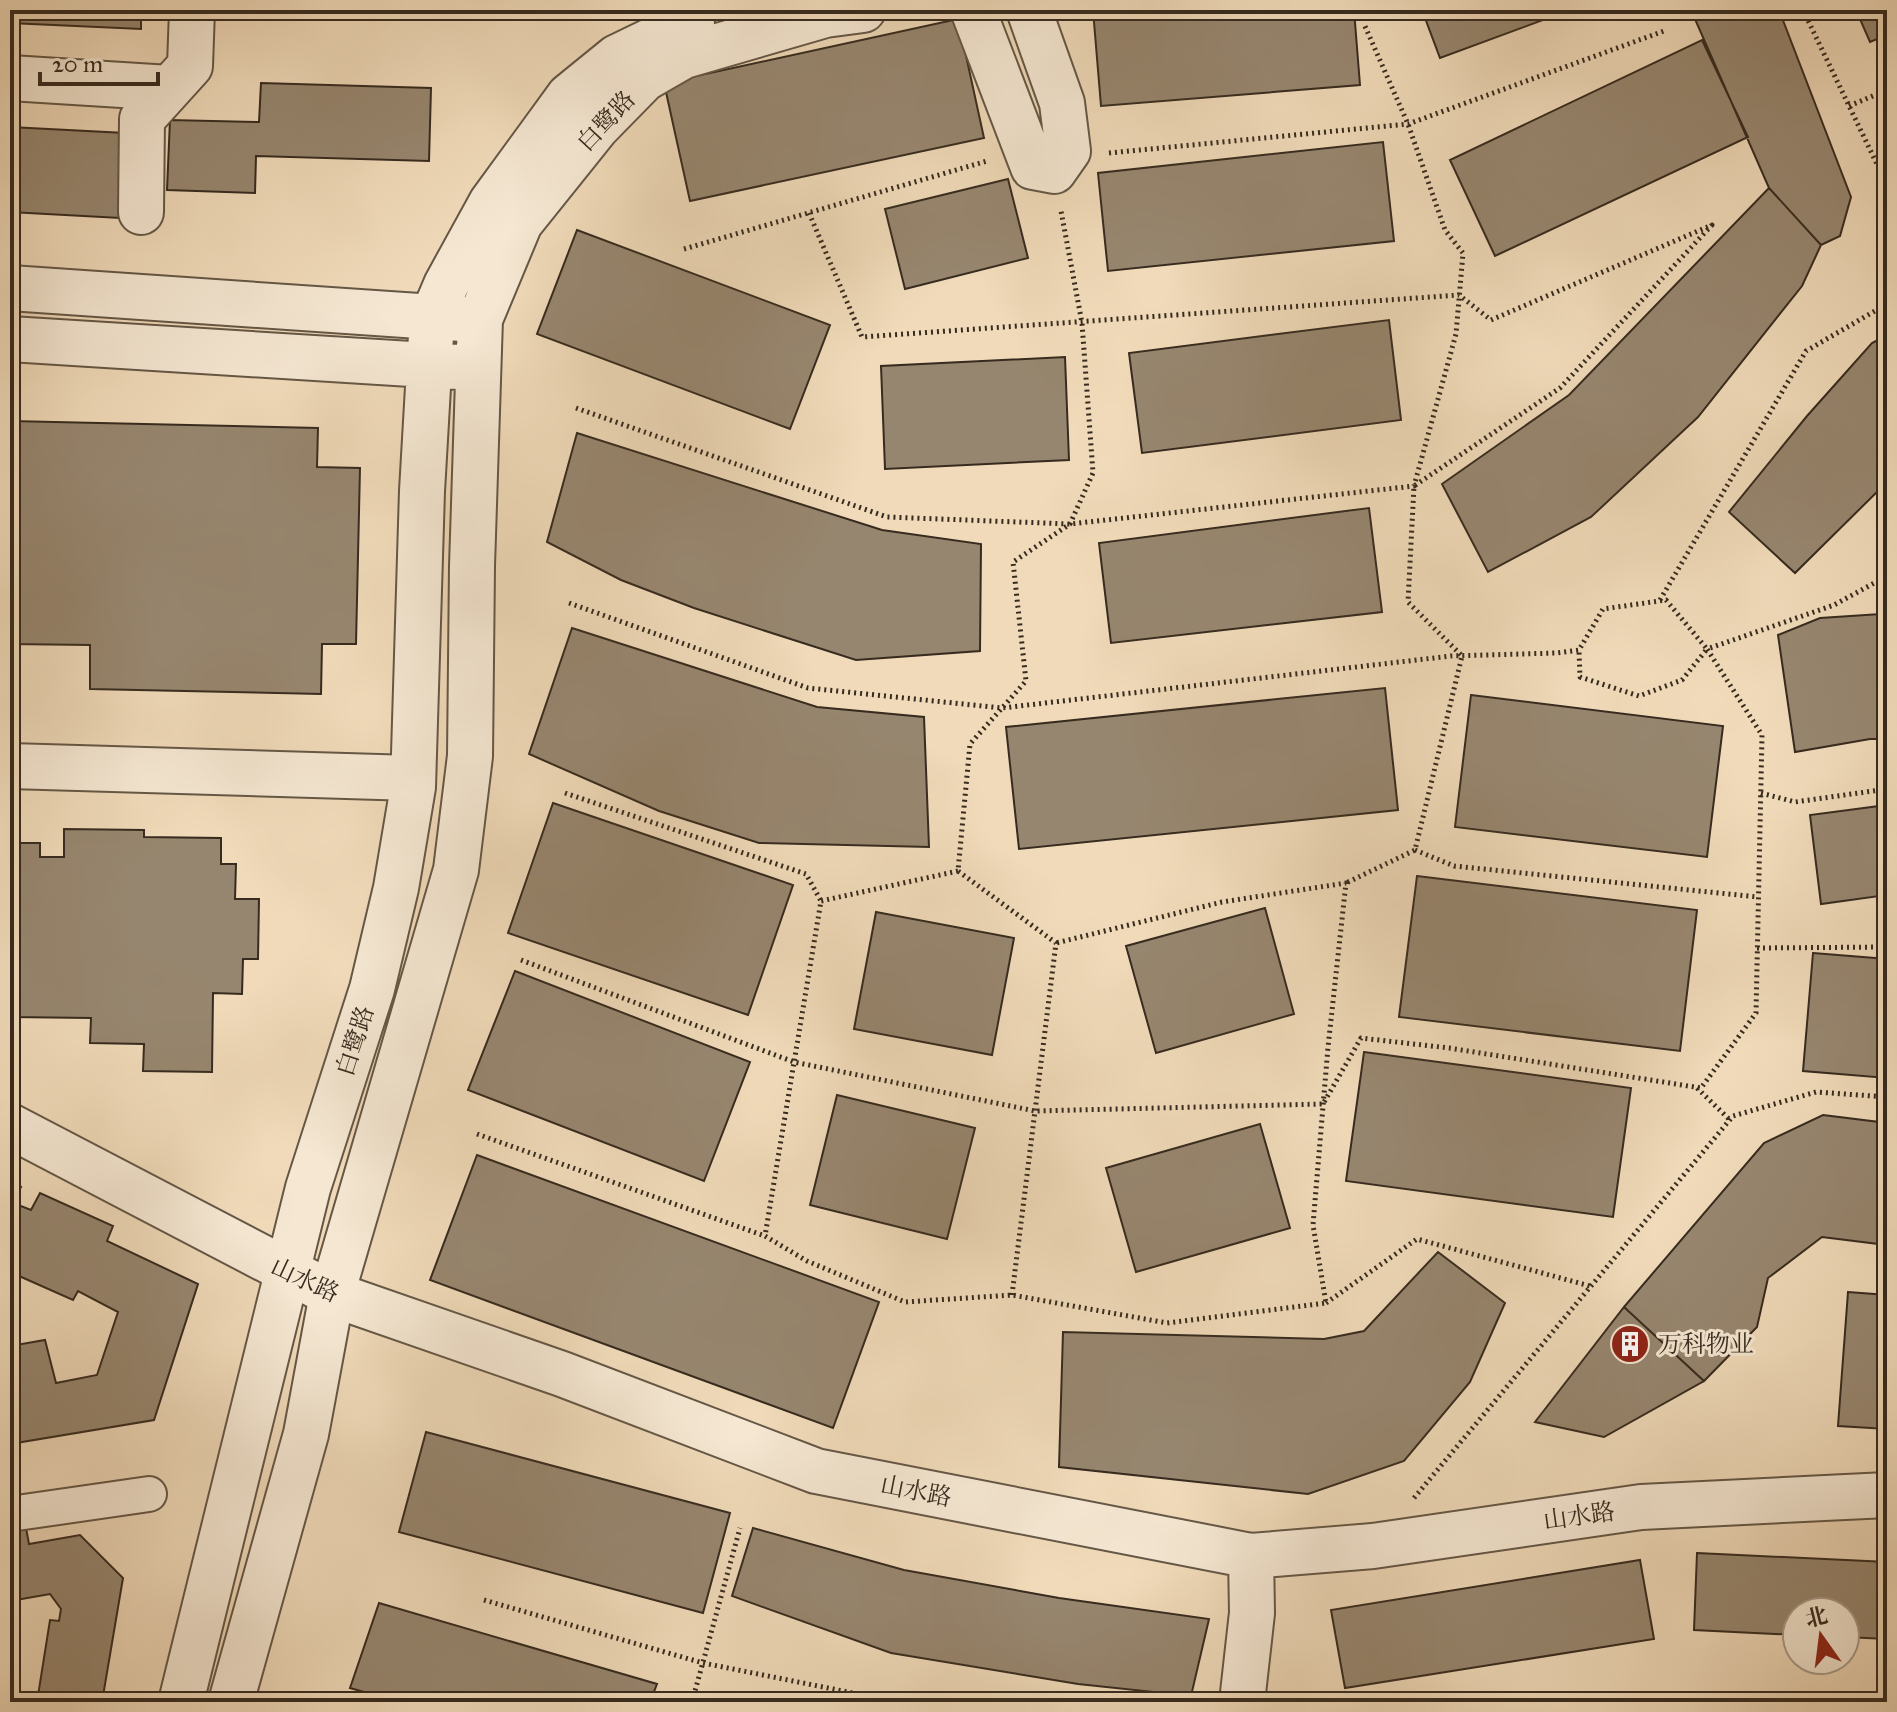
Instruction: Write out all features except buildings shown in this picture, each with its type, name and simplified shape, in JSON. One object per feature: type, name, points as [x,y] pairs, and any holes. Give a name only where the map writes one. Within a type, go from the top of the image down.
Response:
[{"type":"street","points":[[141,212],[142,119],[190,66],[192,10]]},
{"type":"street","name":"白鹭路","points":[[181,1702],[308,1188],[372,989],[396,888],[413,778],[422,491],[432,318],[446,285],[491,203],[569,96],[617,57],[677,28],[744,10]]},
{"type":"street","name":"白鹭路","points":[[231,1702],[306,1434],[332,1294],[456,870],[470,756],[480,319],[520,223],[597,127],[644,79],[684,56],[825,15],[863,10]]},
{"type":"street","points":[[973,10],[1049,157]]},
{"type":"street","points":[[1029,10],[1062,103],[1049,157]]},
{"type":"street","points":[[10,78],[170,88]]},
{"type":"street","points":[[10,288],[480,319]]},
{"type":"street","points":[[10,339],[478,368]]},
{"type":"street","points":[[10,766],[413,778]]},
{"type":"street","name":"山水路","points":[[10,1126],[332,1294],[562,1374],[816,1471],[1251,1556],[1373,1546],[1641,1507],[1887,1495]]},
{"type":"street","points":[[10,1514],[149,1494]]},
{"type":"street","points":[[1242,1702],[1252,1613],[1251,1556]]},
{"type":"path","points":[[1803,10],[1887,185]]},
{"type":"path","points":[[1364,24],[1408,124],[1445,230],[1463,253],[1456,334],[1414,486],[1408,602],[1462,656]]},
{"type":"path","points":[[684,249],[809,213],[1049,157],[1408,124],[1664,31]]},
{"type":"path","points":[[1849,106],[1887,90]]},
{"type":"path","points":[[958,871],[970,744],[1026,681],[1013,562],[1070,524],[1093,473],[1082,323],[1049,157]]},
{"type":"path","points":[[576,408],[887,517],[1070,524],[1414,486],[1560,388],[1712,225],[1491,320],[1459,295],[862,337],[809,213]]},
{"type":"path","points":[[1659,601],[1806,351],[1887,304]]},
{"type":"path","points":[[1323,1104],[1361,1038],[1449,1048],[1701,1088],[1756,1013],[1762,735],[1707,649],[1666,600],[1603,609],[1579,650],[1580,677],[1639,696],[1682,680],[1707,649],[1834,605],[1887,576]]},
{"type":"path","points":[[569,603],[808,688],[1002,708],[1462,656],[1579,650]]},
{"type":"path","points":[[1415,850],[1462,656]]},
{"type":"path","points":[[1761,793],[1795,802],[1887,789]]},
{"type":"path","points":[[565,793],[806,874],[821,901],[765,1236]]},
{"type":"path","points":[[1056,943],[1222,902],[1346,883],[1415,850],[1454,866],[1758,897]]},
{"type":"path","points":[[821,901],[958,871],[1056,943]]},
{"type":"path","points":[[1326,1303],[1313,1225],[1346,883]]},
{"type":"path","points":[[1012,1295],[1056,943]]},
{"type":"path","points":[[1757,948],[1887,947]]},
{"type":"path","points":[[521,960],[794,1062],[1035,1111],[1323,1104]]},
{"type":"path","points":[[1696,1087],[1730,1120]]},
{"type":"path","points":[[1413,1499],[1733,1116],[1816,1092],[1887,1097]]},
{"type":"path","points":[[477,1134],[765,1236],[807,1261],[905,1302],[1012,1295],[1167,1323],[1326,1303],[1417,1239],[1590,1286]]},
{"type":"path","points":[[692,1702],[740,1528]]},
{"type":"path","points":[[484,1600],[703,1663],[898,1702]]},
{"type":"place","name":"万科物业","points":[[1630,1344]]}]
